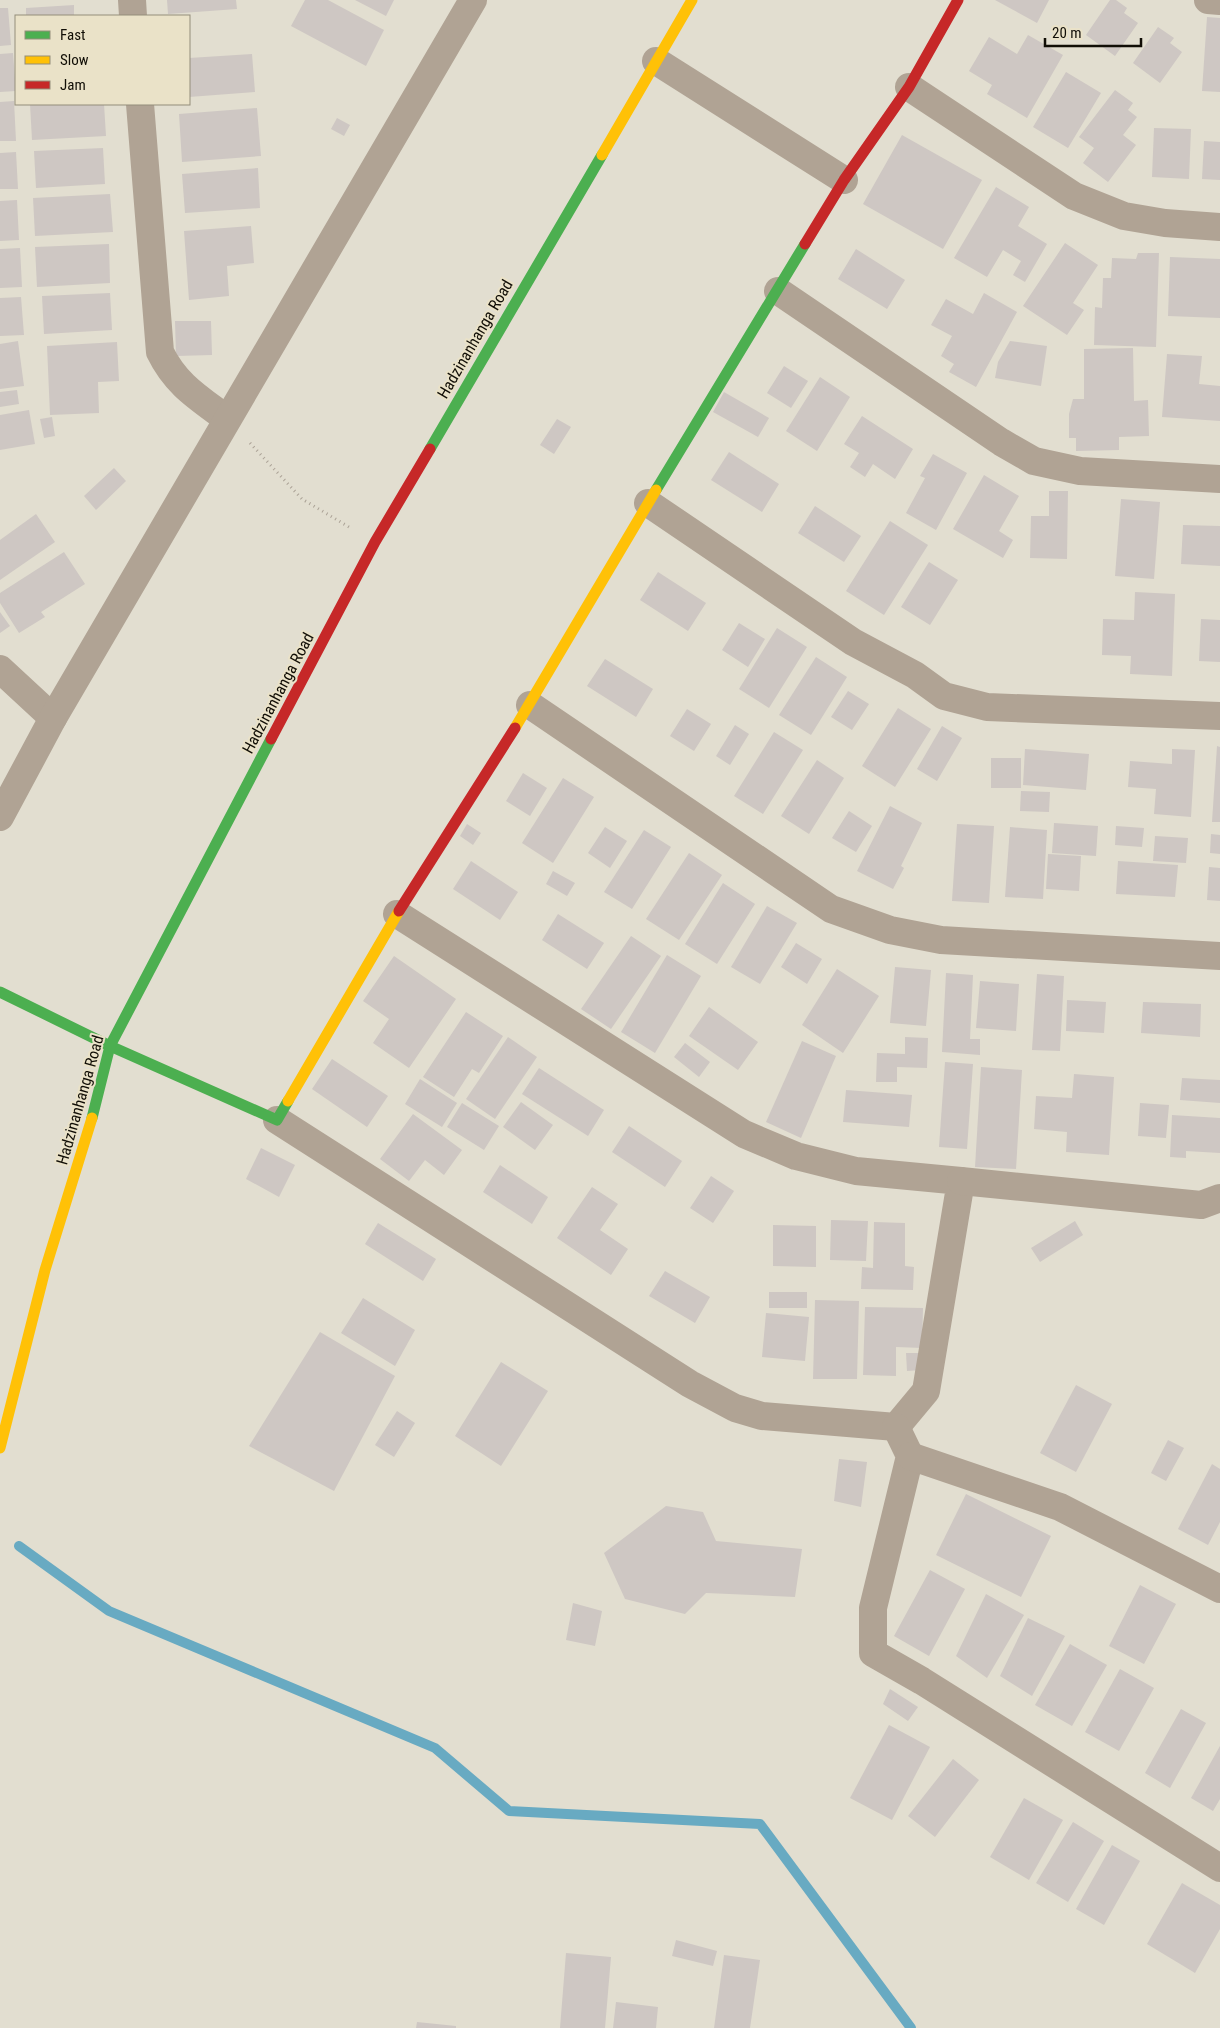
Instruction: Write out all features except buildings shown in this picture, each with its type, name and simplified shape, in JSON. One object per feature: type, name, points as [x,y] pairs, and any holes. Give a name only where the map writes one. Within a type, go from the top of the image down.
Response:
[{"type":"street","points":[[132,0],[133,15]]},
{"type":"street","points":[[0,817],[53,718],[473,0]]},
{"type":"street","name":"Hadzinanhanga Road","points":[[0,1448],[45,1270],[85,1145],[110,1046],[375,542],[692,0]]},
{"type":"street","points":[[277,1120],[397,914],[530,705],[648,503],[844,180],[909,87],[958,0]]},
{"type":"street","points":[[1208,0],[1220,1]]},
{"type":"street","points":[[656,62],[844,180]]},
{"type":"street","points":[[909,87],[1074,196],[1124,216],[1166,223],[1220,227]]},
{"type":"street","points":[[140,105],[160,352],[170,372],[186,388],[227,419]]},
{"type":"street","points":[[778,291],[1000,442],[1034,460],[1080,471],[1220,479]]},
{"type":"street","points":[[648,503],[854,642],[915,675],[944,696],[987,707],[1220,716]]},
{"type":"street","points":[[0,669],[53,718]]},
{"type":"street","points":[[530,705],[831,909],[890,930],[941,940],[1220,956]]},
{"type":"street","points":[[397,914],[744,1134],[796,1156],[856,1171],[1201,1205],[1220,1198]]},
{"type":"street","points":[[0,992],[110,1046],[277,1120],[690,1384],[735,1408],[762,1416],[896,1427]]},
{"type":"street","points":[[896,1427],[926,1391],[962,1181]]},
{"type":"street","points":[[896,1427],[910,1456],[873,1608],[872,1652],[922,1681],[1220,1868]]},
{"type":"street","points":[[910,1456],[1060,1507],[1220,1589]]},
{"type":"path","points":[[227,419],[302,499],[375,542]]},
{"type":"waterway","points":[[19,1546],[109,1611],[435,1748],[509,1811],[760,1824],[911,2028]]},
{"type":"traffic: fast","points":[[430,449],[602,155]]},
{"type":"traffic: fast","points":[[656,490],[805,244]]},
{"type":"traffic: fast","points":[[92,1118],[110,1046],[271,739]]},
{"type":"traffic: fast","points":[[0,992],[110,1046],[277,1120],[288,1101]]},
{"type":"traffic: slow","points":[[602,155],[692,0]]},
{"type":"traffic: slow","points":[[515,728],[656,490]]},
{"type":"traffic: slow","points":[[288,1101],[399,911]]},
{"type":"traffic: slow","points":[[0,1448],[45,1270],[92,1118]]},
{"type":"traffic: jam","points":[[805,244],[844,180],[909,87],[958,0]]},
{"type":"traffic: jam","points":[[271,739],[375,542],[430,449]]},
{"type":"traffic: jam","points":[[399,911],[515,728]]}]
